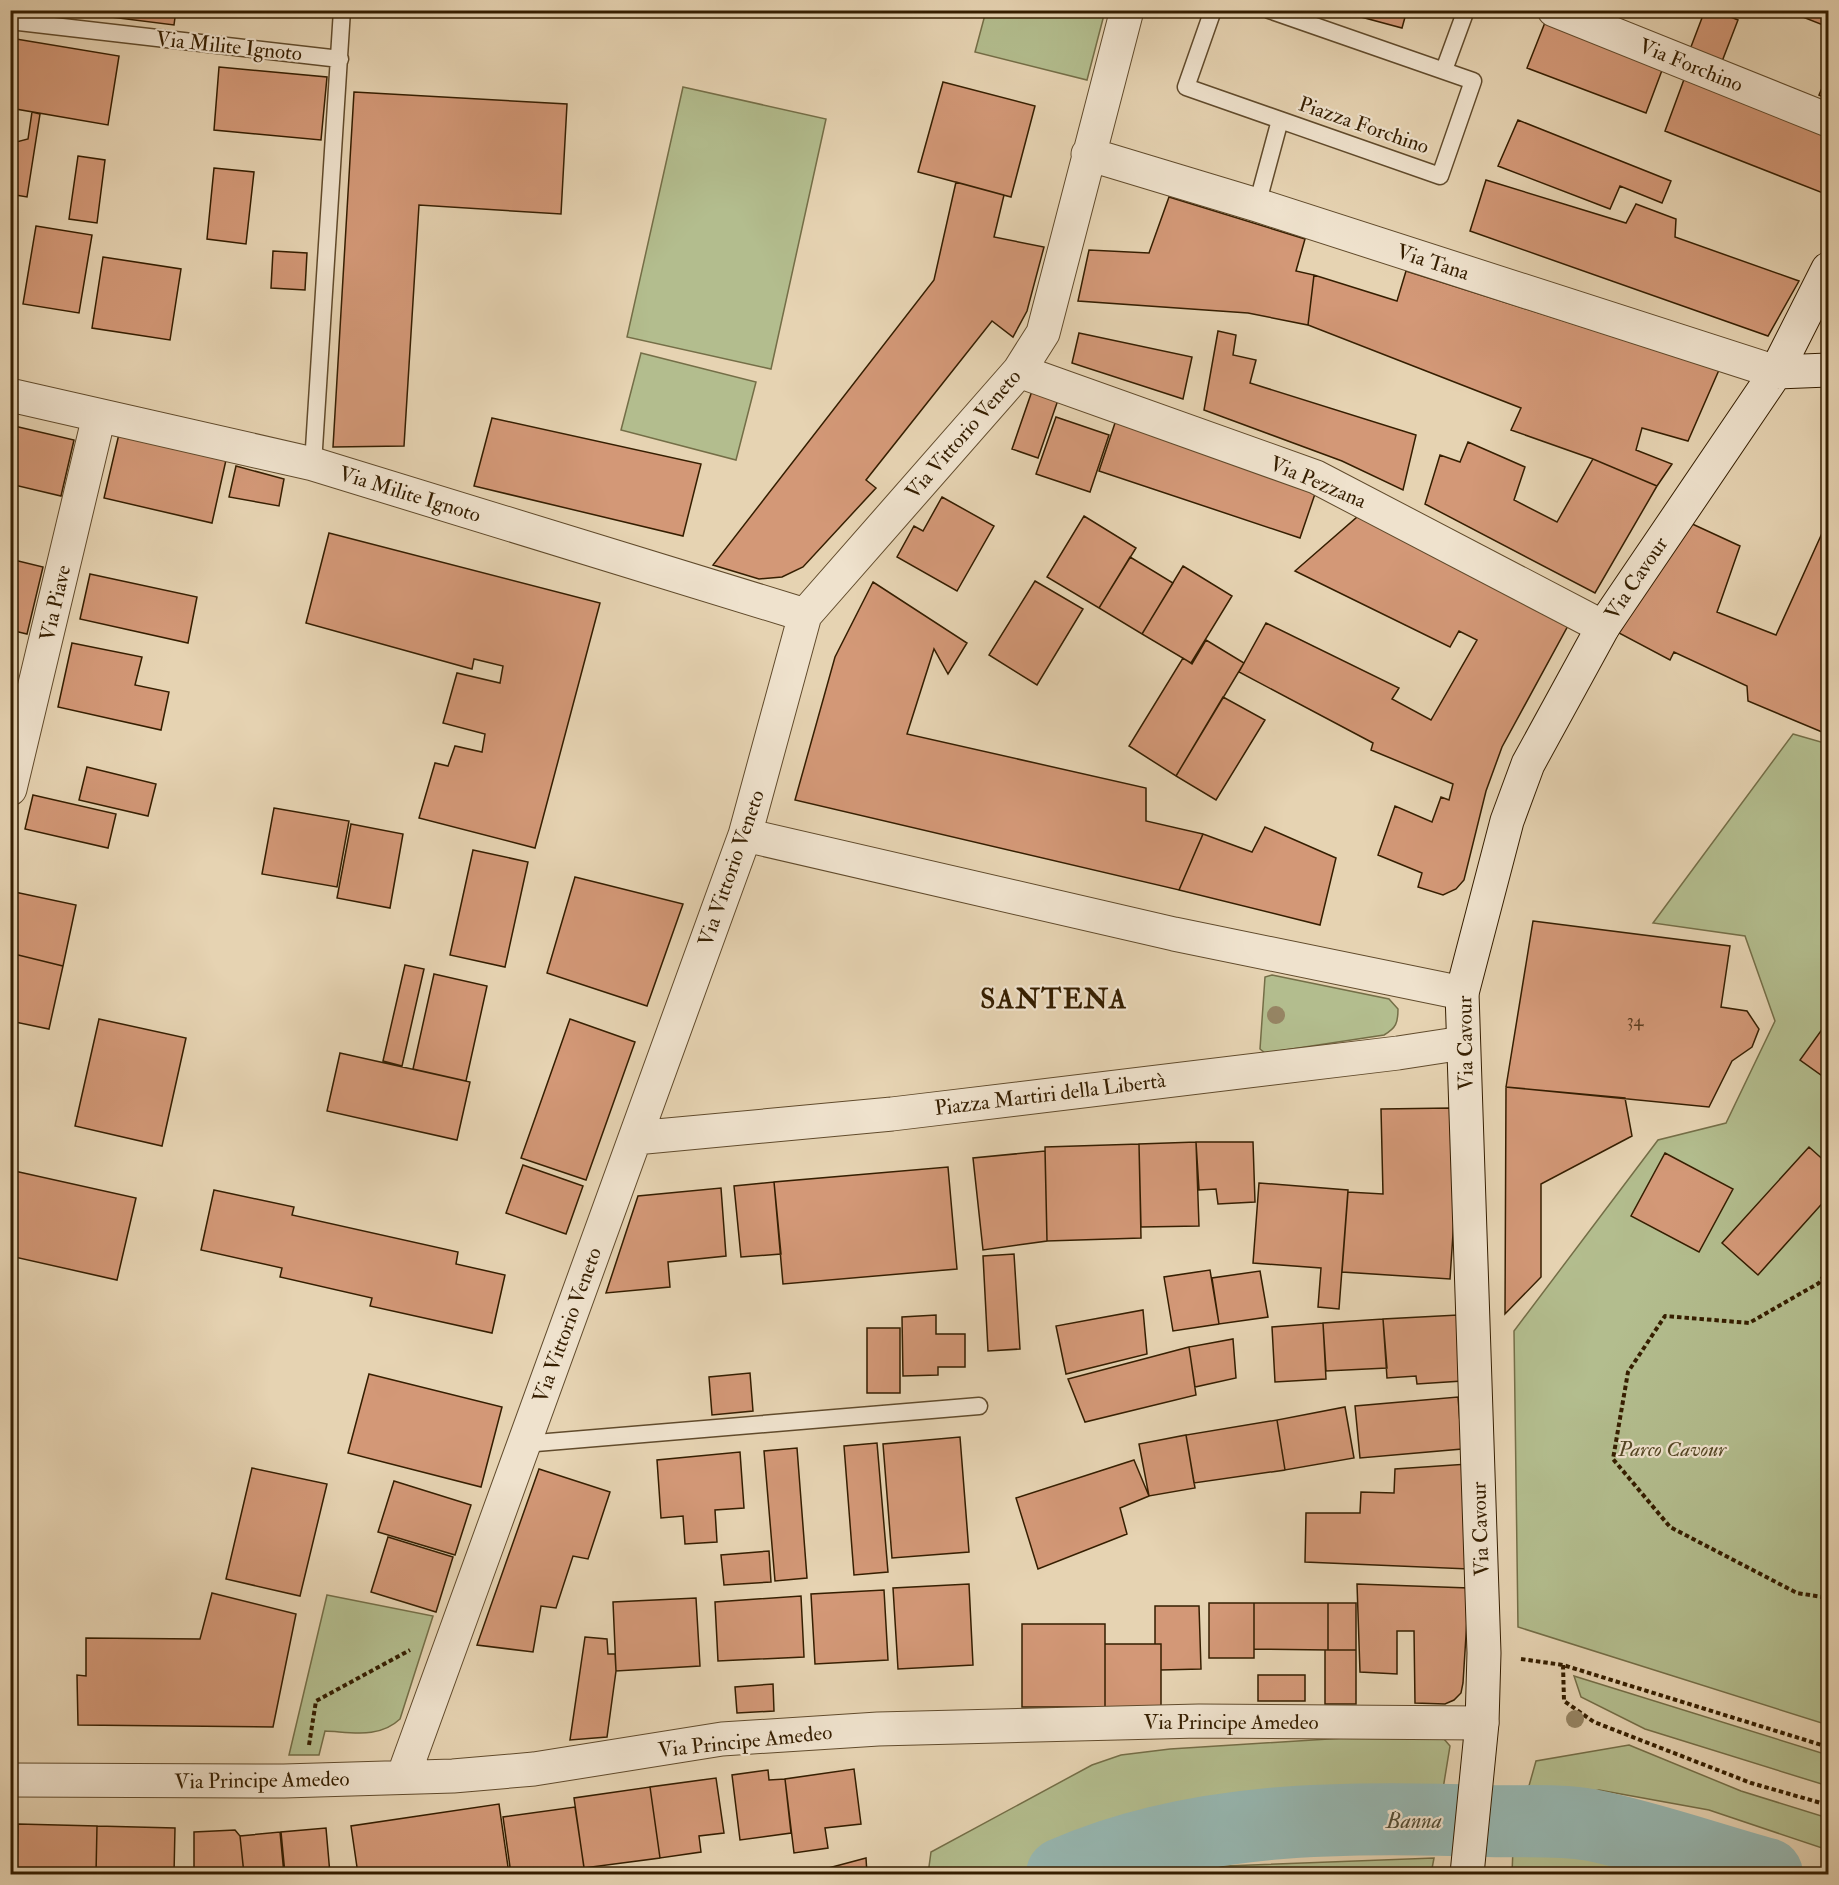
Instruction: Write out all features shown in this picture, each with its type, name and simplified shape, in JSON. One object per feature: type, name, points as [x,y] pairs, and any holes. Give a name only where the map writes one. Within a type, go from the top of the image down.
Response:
[{"type":"street","name":"Via Vittorio Veneto","points":[[403,1778],[745,835],[805,615],[1019,371],[1043,333],[1127,10]]},
{"type":"street","name":"Via Forchino","points":[[1554,10],[1828,120]]},
{"type":"street","name":"Via Tana","points":[[1088,154],[1257,205],[1776,372]]},
{"type":"street","name":"Via Cavour","points":[[1467,1875],[1481,1733],[1484,1653],[1462,993],[1507,821],[1528,764],[1603,627],[1776,372],[1828,269]]},
{"type":"street","points":[[1776,372],[1828,370]]},
{"type":"street","name":"Via Pezzana","points":[[1019,371],[1316,477],[1603,627]]},
{"type":"street","name":"Via Milite Ignoto","points":[[10,395],[313,464],[805,615]]},
{"type":"street","name":"Via Piave","points":[[10,789],[99,416]]},
{"type":"street","points":[[745,835],[1174,934],[1462,993]]},
{"type":"street","name":"Piazza Martiri della Libertà","points":[[635,1138],[892,1114],[1398,1053],[1463,1043]]},
{"type":"street","name":"Via Principe Amedeo","points":[[10,1780],[403,1778],[534,1769],[722,1739],[855,1730],[1199,1721],[1481,1733]]},
{"type":"lane","points":[[313,464],[342,10]]},
{"type":"lane","name":"Piazza Forchino","points":[[1213,10],[1186,87],[1440,176],[1473,81],[1269,10]]},
{"type":"lane","points":[[1444,70],[1467,10]]},
{"type":"lane","name":"Via Milite Ignoto","points":[[10,21],[340,59]]},
{"type":"lane","name":"Piazza Forchino","points":[[1257,205],[1280,120]]},
{"type":"lane","points":[[524,1444],[979,1406]]},
{"type":"path","points":[[1822,732],[1828,735]]},
{"type":"path","points":[[1828,1269],[1819,1282],[1749,1323],[1665,1316],[1628,1372],[1613,1459],[1670,1527],[1797,1593],[1828,1598]]},
{"type":"path","points":[[303,1780],[316,1701],[408,1650],[449,1649]]},
{"type":"path","points":[[1484,1653],[1563,1665],[1828,1747]]},
{"type":"path","points":[[1563,1665],[1564,1701],[1594,1722],[1751,1784],[1828,1805]]},
{"type":"green space","points":[[986,11],[1105,11],[1087,80],[975,52]]},
{"type":"green space","points":[[683,87],[826,119],[771,369],[627,337]]},
{"type":"green space","points":[[641,353],[756,382],[736,460],[621,430]]},
{"type":"green space","name":"Parco Cavour","points":[[1793,734],[1828,744],[1828,1725],[1518,1627],[1514,1331],[1658,1140],[1726,1123],[1775,1021],[1745,936],[1653,923]]},
{"type":"green space","points":[[1272,975],[1389,999],[1398,1009],[1397,1022],[1384,1035],[1265,1053],[1260,1049],[1265,977]]},
{"type":"green space","points":[[327,1595],[433,1616],[400,1719],[374,1732],[325,1731],[319,1755],[289,1755]]},
{"type":"green space","points":[[1574,1676],[1828,1755],[1828,1786],[1645,1729],[1581,1697]]},
{"type":"green space","points":[[1438,1732],[1450,1746],[1442,1795],[1116,1818],[1072,1839],[1022,1874],[928,1874],[931,1852],[1092,1765],[1121,1755],[1170,1749]]},
{"type":"green space","points":[[1629,1745],[1741,1791],[1828,1818],[1828,1850],[1709,1810],[1599,1790],[1523,1807],[1536,1761]]},
{"type":"green space","points":[[1609,1846],[1720,1874],[1512,1874],[1513,1848]]},
{"type":"green space","points":[[1434,1858],[1431,1874],[1191,1874],[1224,1866]]},
{"type":"building","points":[[55,10],[176,10],[174,25]]},
{"type":"building","points":[[1335,10],[1407,10],[1402,28]]},
{"type":"building","points":[[1705,10],[1714,10],[1738,20],[1721,64],[1689,52]]},
{"type":"building","points":[[1785,10],[1828,10],[1828,27]]},
{"type":"building","points":[[1546,20],[1664,65],[1646,113],[1527,68]]},
{"type":"building","points":[[10,38],[119,56],[108,125],[10,108]]},
{"type":"building","points":[[219,67],[327,77],[321,140],[214,130]]},
{"type":"building","points":[[1686,74],[1828,129],[1828,195],[1665,131]]},
{"type":"building","points":[[1828,74],[1828,99],[1819,95]]},
{"type":"building","points":[[943,82],[1035,106],[1011,197],[918,172]]},
{"type":"building","points":[[354,92],[567,104],[561,214],[419,205],[404,446],[333,447]]},
{"type":"building","points":[[32,112],[40,114],[27,197],[10,194],[10,174],[16,142],[28,139]]},
{"type":"building","points":[[1518,120],[1671,181],[1662,203],[1620,186],[1610,209],[1498,166]]},
{"type":"building","points":[[78,156],[105,160],[97,223],[69,219]]},
{"type":"building","points":[[214,168],[254,172],[246,244],[207,239]]},
{"type":"building","points":[[1486,180],[1626,223],[1636,204],[1676,219],[1675,237],[1799,281],[1768,336],[1470,231]]},
{"type":"building","points":[[956,182],[1004,195],[994,237],[1044,247],[1027,311],[1013,337],[992,321],[866,480],[876,488],[803,567],[782,577],[759,579],[713,565],[934,280]]},
{"type":"building","points":[[1169,197],[1305,239],[1296,271],[1314,275],[1308,325],[1248,313],[1078,301],[1089,250],[1149,253]]},
{"type":"building","points":[[36,226],[92,235],[79,313],[23,304]]},
{"type":"building","points":[[273,251],[307,253],[305,290],[271,288]]},
{"type":"building","points":[[103,257],[181,269],[170,340],[92,328]]},
{"type":"building","points":[[1406,271],[1719,370],[1688,441],[1642,428],[1636,450],[1672,464],[1657,486],[1593,459],[1511,430],[1521,408],[1308,325],[1314,275],[1397,301]]},
{"type":"building","points":[[1218,331],[1236,335],[1233,355],[1256,360],[1250,383],[1416,435],[1403,490],[1342,461],[1204,410]]},
{"type":"building","points":[[1079,333],[1192,357],[1183,399],[1072,363]]},
{"type":"building","points":[[1032,391],[1058,400],[1038,458],[1012,449]]},
{"type":"building","points":[[1056,417],[1109,435],[1090,492],[1036,474]]},
{"type":"building","points":[[492,418],[701,464],[683,536],[474,486]]},
{"type":"building","points":[[1116,420],[1317,488],[1300,538],[1099,471]]},
{"type":"building","points":[[10,425],[74,440],[61,496],[10,484]]},
{"type":"building","points":[[119,434],[226,460],[212,523],[104,498]]},
{"type":"building","points":[[1468,442],[1525,467],[1514,500],[1557,522],[1593,459],[1657,486],[1595,593],[1425,504],[1440,455],[1460,462]]},
{"type":"building","points":[[236,466],[284,479],[279,506],[229,497]]},
{"type":"building","points":[[942,497],[994,526],[957,591],[897,557],[914,526],[923,531]]},
{"type":"building","points":[[1364,511],[1570,622],[1502,747],[1486,791],[1464,880],[1456,889],[1443,895],[1418,887],[1422,873],[1378,855],[1395,806],[1432,822],[1441,797],[1449,800],[1453,784],[1371,750],[1373,743],[1239,672],[1266,623],[1399,688],[1392,699],[1431,720],[1477,640],[1459,631],[1450,647],[1295,571]]},
{"type":"building","points":[[1084,516],[1136,548],[1099,608],[1047,577]]},
{"type":"building","points":[[1828,520],[1828,717],[1822,732],[1748,701],[1747,686],[1674,652],[1670,660],[1619,633],[1688,522],[1740,546],[1717,612],[1776,635]]},
{"type":"building","points":[[329,533],[600,603],[535,848],[419,818],[435,763],[448,766],[455,746],[482,752],[485,734],[443,723],[457,673],[500,683],[503,666],[474,659],[472,669],[306,623]]},
{"type":"building","points":[[1130,557],[1173,583],[1142,634],[1099,608]]},
{"type":"building","points":[[10,559],[43,567],[27,634],[10,630]]},
{"type":"building","points":[[1183,566],[1232,596],[1191,663],[1142,634]]},
{"type":"building","points":[[90,574],[197,597],[188,643],[80,619]]},
{"type":"building","points":[[1035,581],[1083,609],[1037,685],[989,655]]},
{"type":"building","points":[[873,582],[967,643],[948,674],[934,649],[907,734],[1146,788],[1146,821],[1203,834],[1179,890],[795,800],[835,657]]},
{"type":"building","points":[[1206,640],[1244,663],[1176,776],[1129,746],[1183,658],[1192,664]]},
{"type":"building","points":[[72,643],[142,657],[135,685],[169,692],[161,730],[58,707]]},
{"type":"building","points":[[1223,697],[1265,720],[1216,800],[1176,776]]},
{"type":"building","points":[[87,767],[156,784],[148,816],[79,800]]},
{"type":"building","points":[[33,795],[116,814],[108,848],[25,829]]},
{"type":"building","points":[[274,808],[349,821],[337,887],[262,874]]},
{"type":"building","points":[[351,824],[403,834],[390,908],[337,898]]},
{"type":"building","points":[[1265,827],[1336,858],[1320,925],[1179,890],[1203,834],[1252,852]]},
{"type":"building","points":[[473,850],[528,862],[505,967],[450,955]]},
{"type":"building","points":[[575,877],[683,904],[647,1006],[547,973]]},
{"type":"building","points":[[10,891],[76,905],[63,966],[10,953]]},
{"type":"building","points":[[1533,921],[1730,946],[1721,1007],[1747,1011],[1759,1029],[1752,1047],[1732,1061],[1709,1107],[1506,1087]]},
{"type":"building","points":[[10,953],[63,966],[49,1029],[10,1021]]},
{"type":"building","points":[[405,965],[424,969],[402,1066],[383,1061]]},
{"type":"building","points":[[434,974],[487,986],[466,1081],[413,1069]]},
{"type":"building","points":[[99,1019],[186,1038],[162,1146],[75,1126]]},
{"type":"building","points":[[570,1019],[635,1042],[586,1180],[521,1158]]},
{"type":"building","points":[[1828,1021],[1828,1080],[1800,1060]]},
{"type":"building","points":[[340,1053],[470,1082],[457,1140],[327,1111]]},
{"type":"building","points":[[1506,1087],[1625,1098],[1632,1136],[1541,1184],[1541,1277],[1505,1314]]},
{"type":"building","points":[[1451,1108],[1455,1204],[1450,1279],[1342,1272],[1348,1192],[1383,1194],[1381,1109]]},
{"type":"building","points":[[1196,1142],[1253,1142],[1255,1202],[1218,1204],[1216,1189],[1199,1190]]},
{"type":"building","points":[[1196,1142],[1199,1226],[1141,1227],[1139,1144]]},
{"type":"building","points":[[1139,1144],[1141,1238],[1047,1241],[1045,1147]]},
{"type":"building","points":[[1809,1147],[1828,1164],[1828,1197],[1758,1275],[1722,1243]]},
{"type":"building","points":[[1045,1151],[1047,1241],[983,1250],[973,1158]]},
{"type":"building","points":[[1665,1153],[1733,1189],[1699,1252],[1631,1216]]},
{"type":"building","points":[[523,1165],[583,1186],[566,1234],[506,1213]]},
{"type":"building","points":[[948,1167],[957,1269],[783,1284],[774,1182]]},
{"type":"building","points":[[10,1170],[136,1198],[117,1280],[10,1256]]},
{"type":"building","points":[[774,1182],[781,1254],[741,1257],[734,1186]]},
{"type":"building","points":[[1259,1183],[1348,1190],[1339,1309],[1318,1307],[1321,1268],[1253,1263]]},
{"type":"building","points":[[721,1188],[726,1256],[668,1262],[670,1287],[606,1293],[638,1196]]},
{"type":"building","points":[[214,1190],[294,1207],[292,1215],[458,1252],[456,1264],[505,1275],[492,1333],[370,1306],[372,1298],[280,1277],[282,1268],[201,1250]]},
{"type":"building","points":[[1014,1254],[1020,1349],[988,1351],[983,1256]]},
{"type":"building","points":[[1210,1270],[1219,1324],[1173,1331],[1164,1277]]},
{"type":"building","points":[[1260,1271],[1268,1317],[1219,1324],[1212,1278]]},
{"type":"building","points":[[1143,1310],[1147,1354],[1066,1374],[1056,1326]]},
{"type":"building","points":[[936,1315],[936,1334],[965,1334],[965,1367],[938,1367],[938,1375],[903,1376],[902,1317]]},
{"type":"building","points":[[1458,1315],[1462,1381],[1417,1384],[1416,1376],[1387,1378],[1383,1319]]},
{"type":"building","points":[[1383,1319],[1387,1368],[1326,1371],[1323,1323]]},
{"type":"building","points":[[1323,1323],[1326,1379],[1275,1382],[1272,1327]]},
{"type":"building","points":[[867,1328],[900,1328],[900,1393],[867,1393]]},
{"type":"building","points":[[1233,1339],[1236,1378],[1195,1387],[1189,1347]]},
{"type":"building","points":[[1189,1347],[1196,1395],[1085,1422],[1068,1379]]},
{"type":"building","points":[[750,1373],[753,1411],[712,1415],[709,1377]]},
{"type":"building","points":[[369,1374],[502,1407],[481,1487],[348,1453]]},
{"type":"building","points":[[1458,1397],[1462,1449],[1360,1458],[1355,1406]]},
{"type":"building","points":[[1345,1407],[1354,1458],[1285,1470],[1277,1420]]},
{"type":"building","points":[[1277,1420],[1285,1470],[1194,1483],[1186,1435]]},
{"type":"building","points":[[1186,1435],[1195,1488],[1149,1496],[1139,1444]]},
{"type":"building","points":[[960,1437],[969,1552],[892,1558],[883,1444]]},
{"type":"building","points":[[877,1443],[888,1572],[854,1575],[844,1446]]},
{"type":"building","points":[[797,1448],[807,1578],[775,1581],[764,1451]]},
{"type":"building","points":[[740,1452],[744,1508],[715,1510],[717,1542],[685,1544],[683,1516],[661,1518],[657,1460]]},
{"type":"building","points":[[1134,1460],[1149,1496],[1120,1508],[1127,1534],[1038,1569],[1016,1498]]},
{"type":"building","points":[[1468,1464],[1469,1569],[1305,1562],[1306,1513],[1360,1513],[1361,1492],[1394,1493],[1395,1469]]},
{"type":"building","points":[[252,1468],[327,1484],[300,1596],[226,1579]]},
{"type":"building","points":[[539,1469],[610,1492],[588,1559],[573,1556],[556,1608],[541,1606],[533,1652],[477,1645]]},
{"type":"building","points":[[394,1481],[471,1505],[455,1555],[378,1532]]},
{"type":"building","points":[[388,1537],[453,1557],[436,1612],[371,1592]]},
{"type":"building","points":[[769,1551],[771,1582],[724,1585],[721,1555]]},
{"type":"building","points":[[969,1584],[973,1665],[898,1669],[893,1588]]},
{"type":"building","points":[[1357,1584],[1469,1588],[1463,1683],[1461,1693],[1454,1700],[1445,1704],[1415,1703],[1414,1631],[1397,1631],[1397,1674],[1360,1672]]},
{"type":"building","points":[[884,1590],[888,1660],[815,1664],[811,1594]]},
{"type":"building","points":[[212,1593],[296,1614],[273,1727],[78,1725],[77,1675],[86,1676],[86,1638],[200,1639]]},
{"type":"building","points":[[801,1596],[804,1657],[718,1661],[715,1602]]},
{"type":"building","points":[[696,1598],[700,1666],[616,1671],[613,1602]]},
{"type":"building","points":[[1209,1603],[1254,1603],[1254,1658],[1209,1658]]},
{"type":"building","points":[[1254,1603],[1328,1603],[1328,1650],[1254,1649]]},
{"type":"building","points":[[1328,1603],[1356,1603],[1356,1650],[1328,1650]]},
{"type":"building","points":[[1155,1606],[1199,1606],[1201,1669],[1161,1670],[1161,1644],[1155,1644]]},
{"type":"building","points":[[1022,1624],[1105,1624],[1105,1707],[1022,1707]]},
{"type":"building","points":[[585,1637],[607,1639],[608,1654],[615,1654],[616,1671],[607,1737],[570,1740]]},
{"type":"building","points":[[1105,1644],[1161,1644],[1161,1707],[1105,1707]]},
{"type":"building","points":[[1325,1650],[1356,1650],[1356,1704],[1325,1704]]},
{"type":"building","points":[[1258,1675],[1305,1675],[1305,1701],[1258,1701]]},
{"type":"building","points":[[773,1684],[774,1711],[737,1713],[735,1687]]},
{"type":"building","points":[[854,1769],[861,1824],[825,1828],[828,1848],[794,1853],[785,1779]]},
{"type":"building","points":[[768,1770],[769,1780],[785,1779],[791,1833],[740,1840],[732,1775]]},
{"type":"building","points":[[716,1778],[724,1833],[699,1836],[701,1852],[660,1858],[650,1787]]},
{"type":"building","points":[[650,1787],[660,1858],[584,1868],[574,1798]]},
{"type":"building","points":[[499,1804],[509,1874],[358,1874],[351,1826]]},
{"type":"building","points":[[575,1807],[585,1874],[511,1874],[503,1817]]},
{"type":"building","points":[[18,1824],[97,1826],[96,1874],[17,1874]]},
{"type":"building","points":[[97,1826],[175,1828],[174,1874],[96,1874]]},
{"type":"building","points":[[326,1828],[330,1874],[285,1874],[281,1832]]},
{"type":"building","points":[[235,1830],[240,1836],[244,1874],[194,1874],[194,1832]]},
{"type":"building","points":[[280,1832],[284,1874],[244,1874],[240,1836]]},
{"type":"building","points":[[866,1858],[867,1874],[806,1874]]},
{"type":"waterway","name":"Banna","points":[[1062,1874],[1112,1855],[1217,1830],[1325,1820],[1380,1819],[1579,1823],[1635,1835],[1767,1874]]},
{"type":"district","name":"SANTENA","points":[[1054,999]]}]
